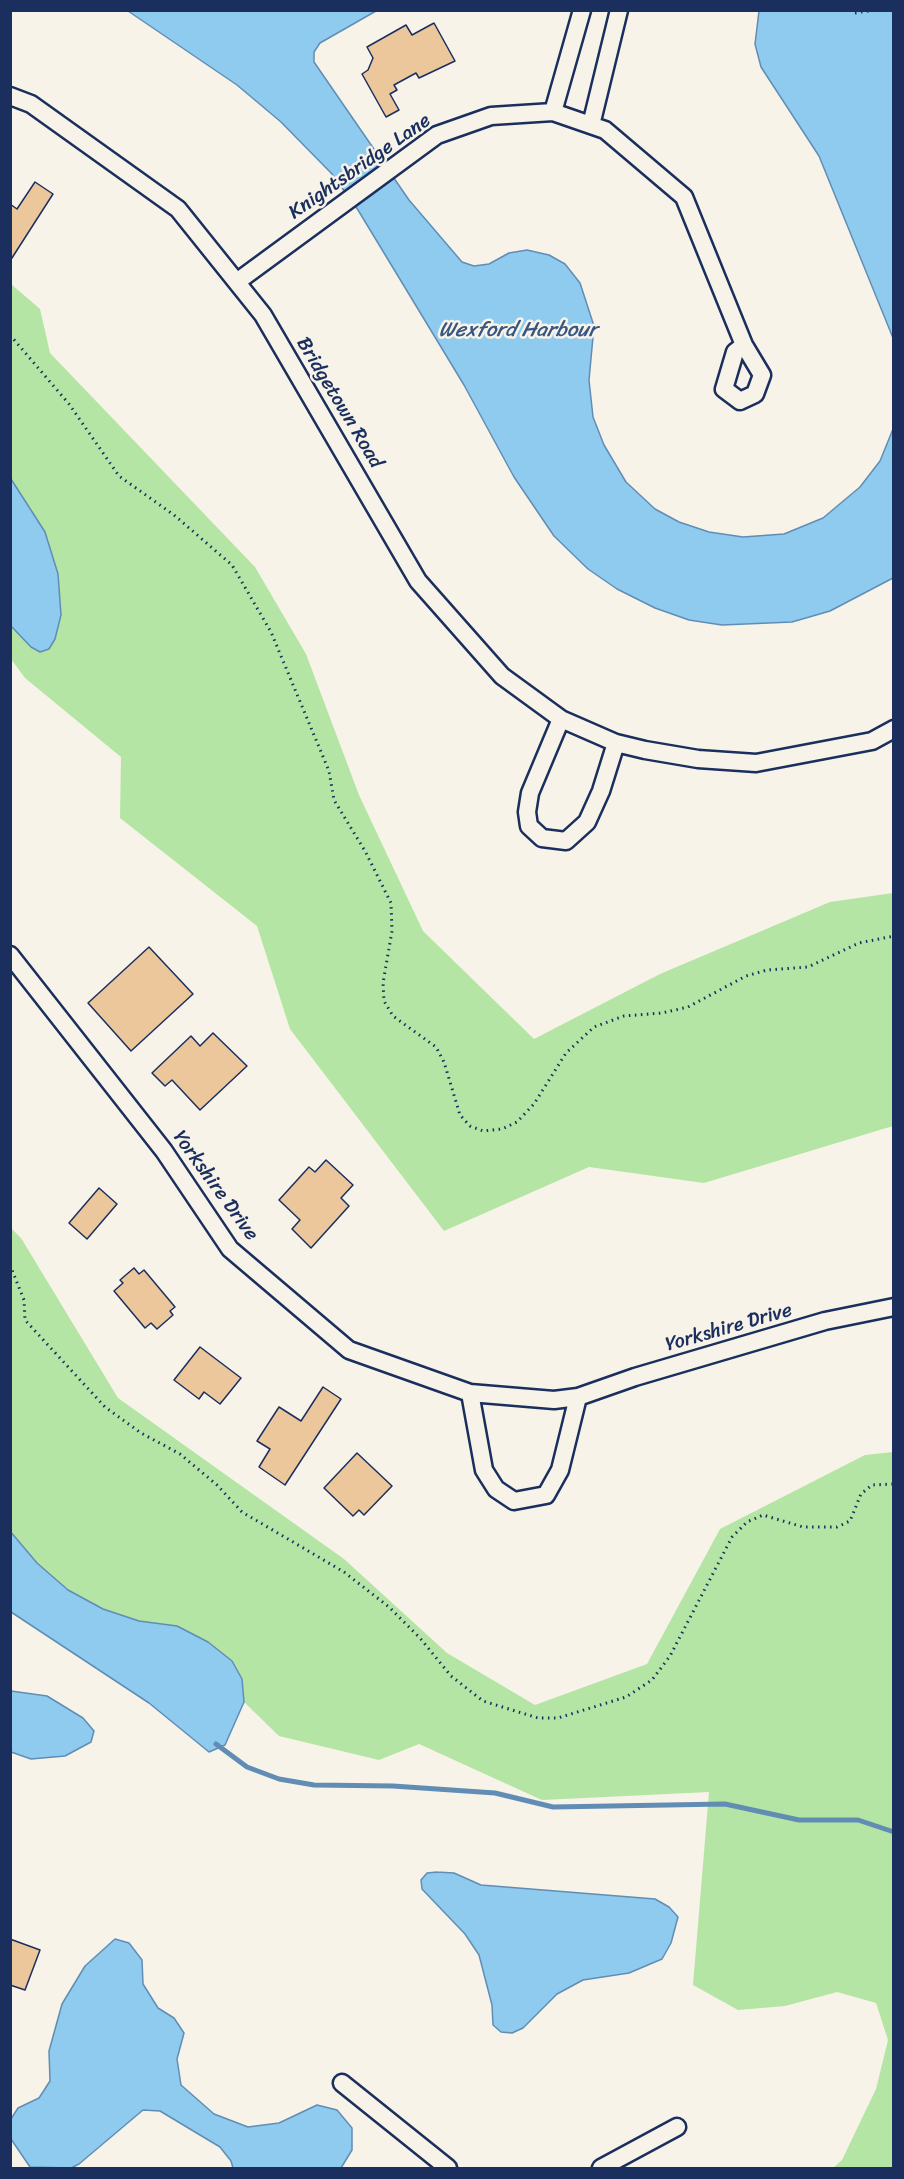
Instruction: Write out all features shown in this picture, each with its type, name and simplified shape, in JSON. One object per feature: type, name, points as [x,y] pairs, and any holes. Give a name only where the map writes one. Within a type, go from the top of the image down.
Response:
[{"type":"street","points":[[553,112],[582,10]]},
{"type":"street","points":[[591,125],[619,10]]},
{"type":"street","name":"Bridgetown Road","points":[[10,96],[31,104],[178,210],[238,281],[263,315],[418,580],[502,676],[561,719],[616,743],[698,759],[756,762],[872,741],[894,729]]},
{"type":"street","name":"Knightsbridge Lane","points":[[238,281],[437,135],[490,116],[553,112],[605,130],[684,197],[744,345]]},
{"type":"street","points":[[561,719],[530,793],[527,812],[529,826],[542,838],[566,841],[587,822],[601,791],[616,743]]},
{"type":"street","name":"Yorkshire Drive","points":[[10,955],[164,1151],[230,1248],[349,1350],[470,1393],[554,1400],[578,1396],[825,1321],[894,1307]]},
{"type":"street","points":[[470,1393],[484,1470],[496,1489],[514,1501],[546,1495],[560,1470],[578,1396]]},
{"type":"street","points":[[342,2083],[448,2169]]},
{"type":"street","points":[[600,2169],[677,2127]]},
{"type":"path","points":[[855,13],[875,10]]},
{"type":"path","points":[[10,335],[69,404],[119,476],[174,515],[232,565],[271,632],[329,771],[334,800],[365,852],[391,903],[392,931],[383,983],[384,1001],[393,1016],[436,1047],[444,1062],[460,1115],[470,1126],[483,1131],[502,1129],[517,1122],[534,1104],[566,1053],[594,1027],[624,1016],[662,1013],[688,1006],[746,976],[767,970],[808,967],[859,943],[894,936]]},
{"type":"path","points":[[10,1266],[24,1300],[25,1320],[105,1407],[141,1433],[180,1454],[217,1485],[242,1512],[344,1572],[389,1607],[420,1638],[451,1676],[483,1701],[538,1718],[558,1718],[626,1697],[652,1680],[670,1656],[732,1537],[747,1522],[763,1515],[803,1527],[837,1527],[850,1521],[861,1494],[872,1485],[894,1484]]},
{"type":"green space","points":[[11,284],[40,309],[50,353],[255,567],[306,654],[359,795],[423,931],[534,1039],[660,974],[830,902],[893,893],[893,1126],[704,1183],[589,1167],[444,1231],[290,1029],[257,926],[120,818],[121,757],[25,678],[11,659]]},
{"type":"green space","points":[[11,1228],[21,1238],[118,1398],[344,1559],[447,1653],[535,1705],[647,1664],[720,1529],[865,1455],[893,1452],[893,2168],[833,2168],[842,2160],[876,2089],[888,2040],[876,2003],[837,1992],[785,2006],[738,2010],[693,1985],[709,1792],[542,1800],[419,1744],[379,1760],[279,1736],[244,1702],[242,1679],[232,1661],[208,1642],[177,1626],[139,1621],[103,1609],[68,1590],[37,1563],[11,1531]]},
{"type":"water","name":"Wexford Harbour","points":[[128,11],[376,11],[320,43],[314,52],[314,62],[409,200],[462,262],[474,266],[489,264],[509,253],[527,250],[549,255],[565,264],[580,283],[594,326],[589,380],[593,417],[604,445],[626,482],[655,509],[679,522],[709,532],[743,537],[784,534],[823,518],[860,487],[880,461],[893,429],[893,578],[830,611],[792,622],[722,625],[689,620],[655,608],[617,589],[588,569],[554,536],[514,477],[464,385],[358,210],[332,174],[281,122],[237,85]]},
{"type":"water","points":[[759,11],[893,11],[893,338],[819,156],[761,67],[755,44]]},
{"type":"water","points":[[11,479],[45,532],[58,574],[61,615],[55,639],[49,649],[40,652],[31,647],[11,626]]},
{"type":"water","points":[[10,1531],[37,1563],[68,1590],[103,1609],[139,1621],[177,1626],[208,1642],[232,1661],[242,1679],[244,1702],[225,1745],[209,1752],[149,1703],[11,1612]]},
{"type":"water","points":[[11,1691],[47,1696],[83,1718],[94,1731],[91,1742],[65,1756],[31,1759],[11,1752]]},
{"type":"water","points":[[427,1873],[454,1873],[481,1885],[655,1899],[669,1907],[678,1917],[671,1943],[662,1959],[629,1973],[583,1980],[557,1994],[523,2028],[512,2033],[501,2032],[493,2025],[492,2005],[479,1955],[465,1934],[422,1889],[421,1880]]},
{"type":"water","points":[[115,1939],[129,1943],[142,1960],[143,1984],[158,2008],[174,2018],[184,2033],[177,2059],[181,2085],[214,2114],[248,2127],[279,2123],[317,2105],[337,2110],[352,2128],[352,2150],[341,2168],[233,2168],[231,2161],[220,2147],[160,2111],[143,2110],[79,2164],[71,2168],[30,2167],[11,2139],[11,2119],[18,2108],[39,2098],[50,2081],[49,2051],[62,2004],[85,1966]]},
{"type":"building","points":[[434,23],[455,61],[419,78],[416,73],[394,85],[397,90],[390,94],[399,110],[386,117],[362,74],[368,70],[373,58],[367,47],[406,25],[412,35]]},
{"type":"building","points":[[35,182],[53,194],[10,261],[10,204],[17,209]]},
{"type":"building","points":[[149,947],[193,994],[131,1051],[88,1003]]},
{"type":"building","points":[[213,1033],[247,1066],[200,1110],[172,1080],[165,1086],[152,1073],[191,1036],[200,1046]]},
{"type":"building","points":[[326,1160],[353,1185],[341,1198],[349,1206],[311,1248],[292,1229],[300,1220],[279,1200],[309,1167],[315,1172]]},
{"type":"building","points":[[99,1188],[117,1204],[87,1239],[69,1223]]},
{"type":"building","points":[[134,1268],[139,1274],[144,1270],[175,1307],[170,1311],[173,1315],[157,1329],[151,1323],[145,1328],[114,1291],[123,1283],[120,1280]]},
{"type":"building","points":[[200,1347],[241,1378],[220,1404],[204,1392],[199,1399],[174,1380]]},
{"type":"building","points":[[323,1387],[341,1399],[285,1485],[259,1467],[270,1449],[257,1441],[279,1407],[301,1421]]},
{"type":"building","points":[[357,1453],[392,1486],[364,1515],[359,1510],[353,1516],[324,1488]]},
{"type":"building","points":[[10,1939],[40,1950],[25,1990],[10,1985]]},
{"type":"waterway","points":[[216,1744],[247,1767],[279,1779],[314,1785],[393,1786],[495,1793],[553,1807],[725,1804],[799,1820],[858,1820],[894,1832]]}]
